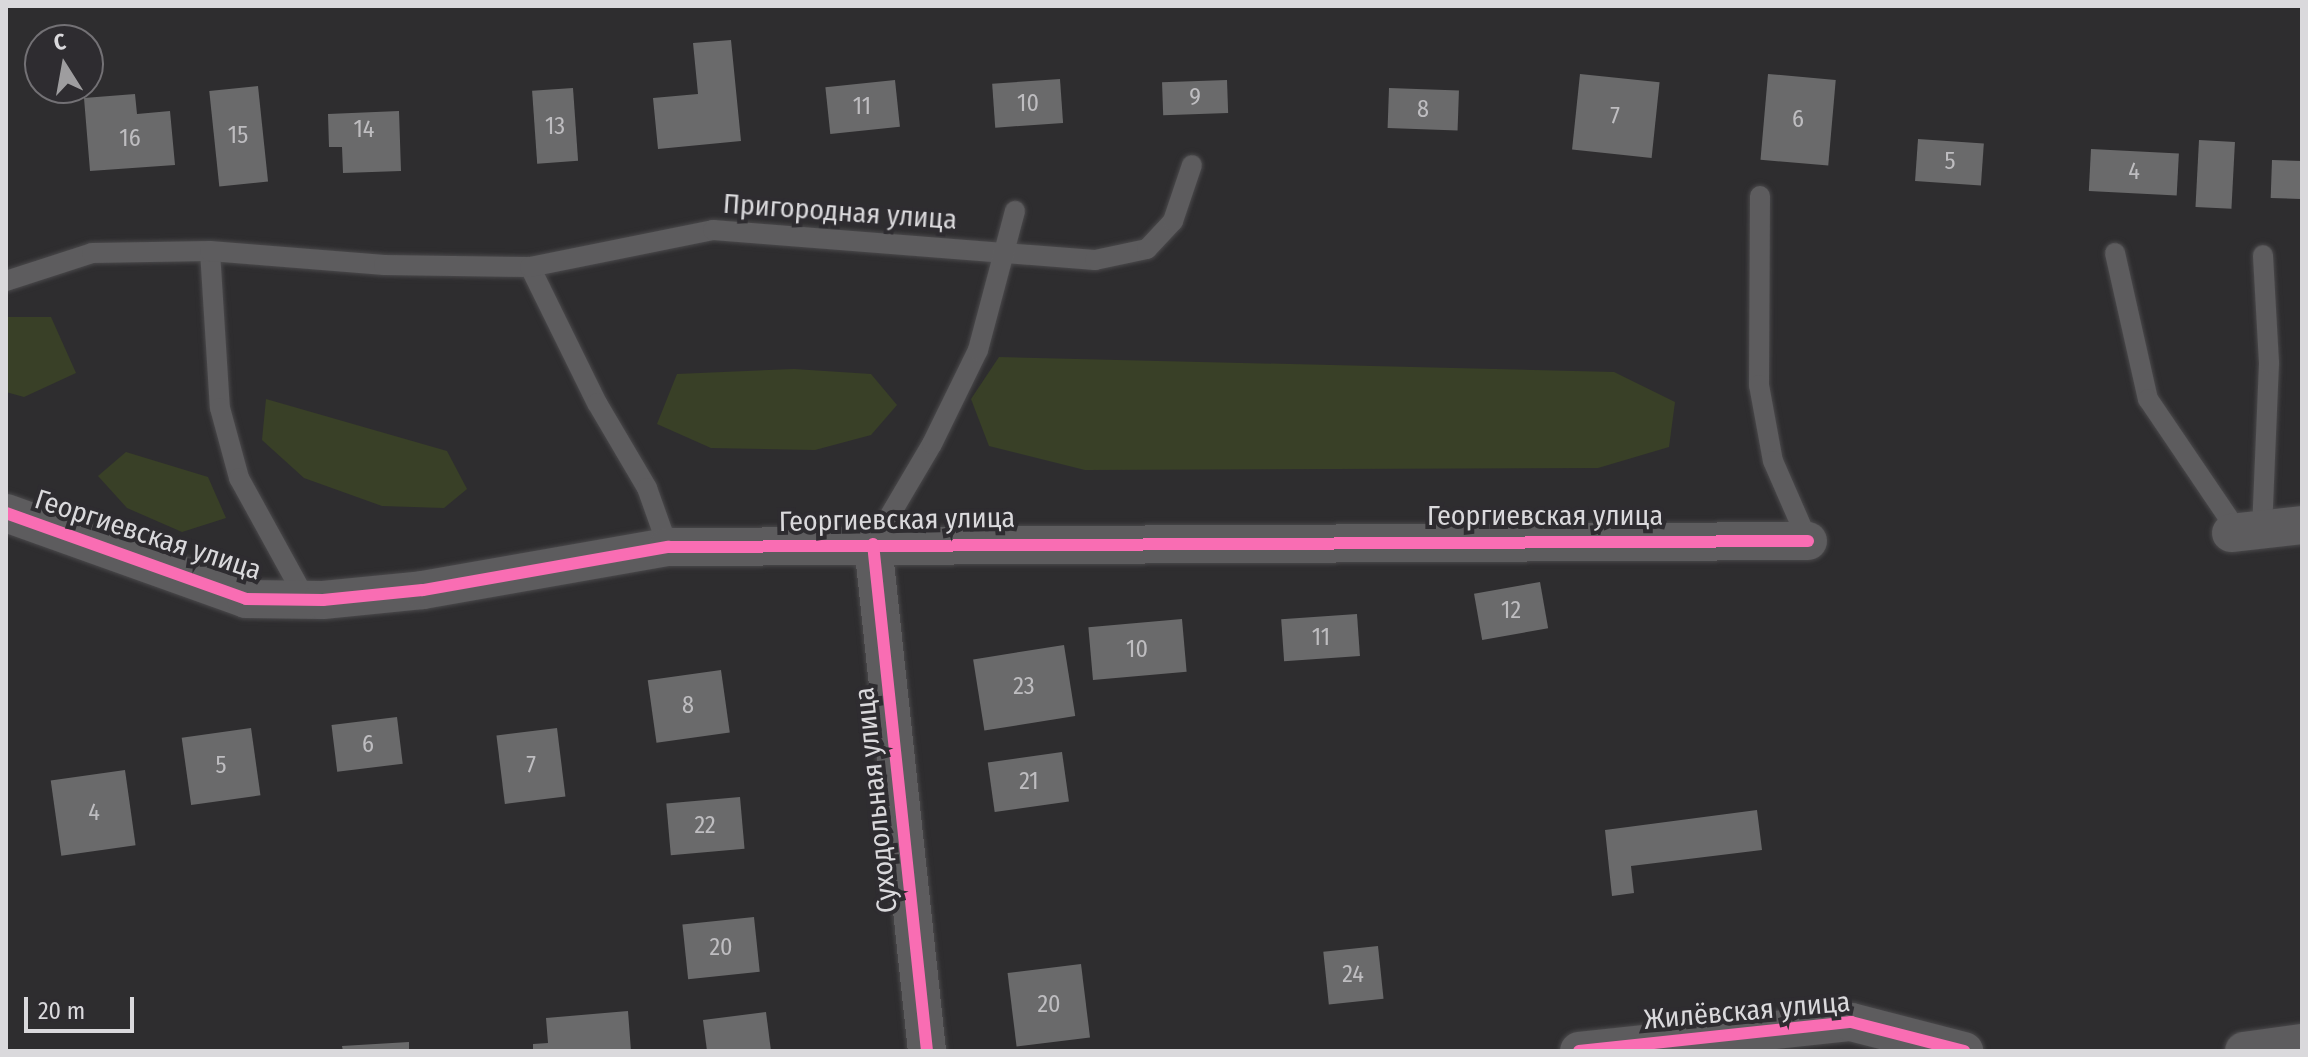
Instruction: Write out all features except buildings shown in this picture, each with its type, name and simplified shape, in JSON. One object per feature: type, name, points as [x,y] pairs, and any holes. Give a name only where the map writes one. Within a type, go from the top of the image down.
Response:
[{"type":"street","name":"Георгиевская улица","points":[[6,513],[246,599],[306,600],[423,590],[668,547],[1808,541]]},
{"type":"street","points":[[2244,531],[2302,525]]},
{"type":"street","name":"Суходольная улица","points":[[873,544],[927,1051]]},
{"type":"street","name":"Жилёвская улица","points":[[1579,1051],[1851,1022],[1964,1051]]},
{"type":"street","points":[[2244,1051],[2302,1043]]},
{"type":"lane","name":"Пригородная улица","points":[[6,281],[92,253],[210,251],[384,265],[530,267],[713,230],[1095,260],[1147,249],[1173,221],[1192,165]]},
{"type":"lane","points":[[1760,196],[1759,385],[1773,461],[1808,541]]},
{"type":"lane","points":[[873,544],[932,444],[978,350],[1015,211]]},
{"type":"lane","points":[[210,251],[220,408],[239,478],[306,600]]},
{"type":"lane","points":[[2115,253],[2148,399],[2244,531]]},
{"type":"lane","points":[[2244,531],[2269,363],[2263,255]]},
{"type":"lane","points":[[530,267],[590,391],[647,488],[668,547]]},
{"type":"green space","points":[[6,317],[51,317],[76,373],[24,397],[6,392]]},
{"type":"green space","points":[[999,357],[1614,372],[1675,402],[1669,447],[1598,468],[1085,470],[989,446],[971,399]]},
{"type":"green space","points":[[794,369],[871,374],[897,405],[871,435],[815,450],[711,448],[657,424],[677,374]]},
{"type":"green space","points":[[266,399],[447,451],[467,489],[444,508],[382,506],[304,478],[262,440]]},
{"type":"green space","points":[[126,452],[208,477],[226,518],[182,532],[127,508],[98,476]]},
{"type":"cycle path","points":[[6,513],[246,599],[323,600],[423,590],[668,547],[1808,541]]},
{"type":"cycle path","points":[[873,544],[927,1051]]},
{"type":"cycle path","points":[[1579,1051],[1851,1022],[1964,1051]]}]
